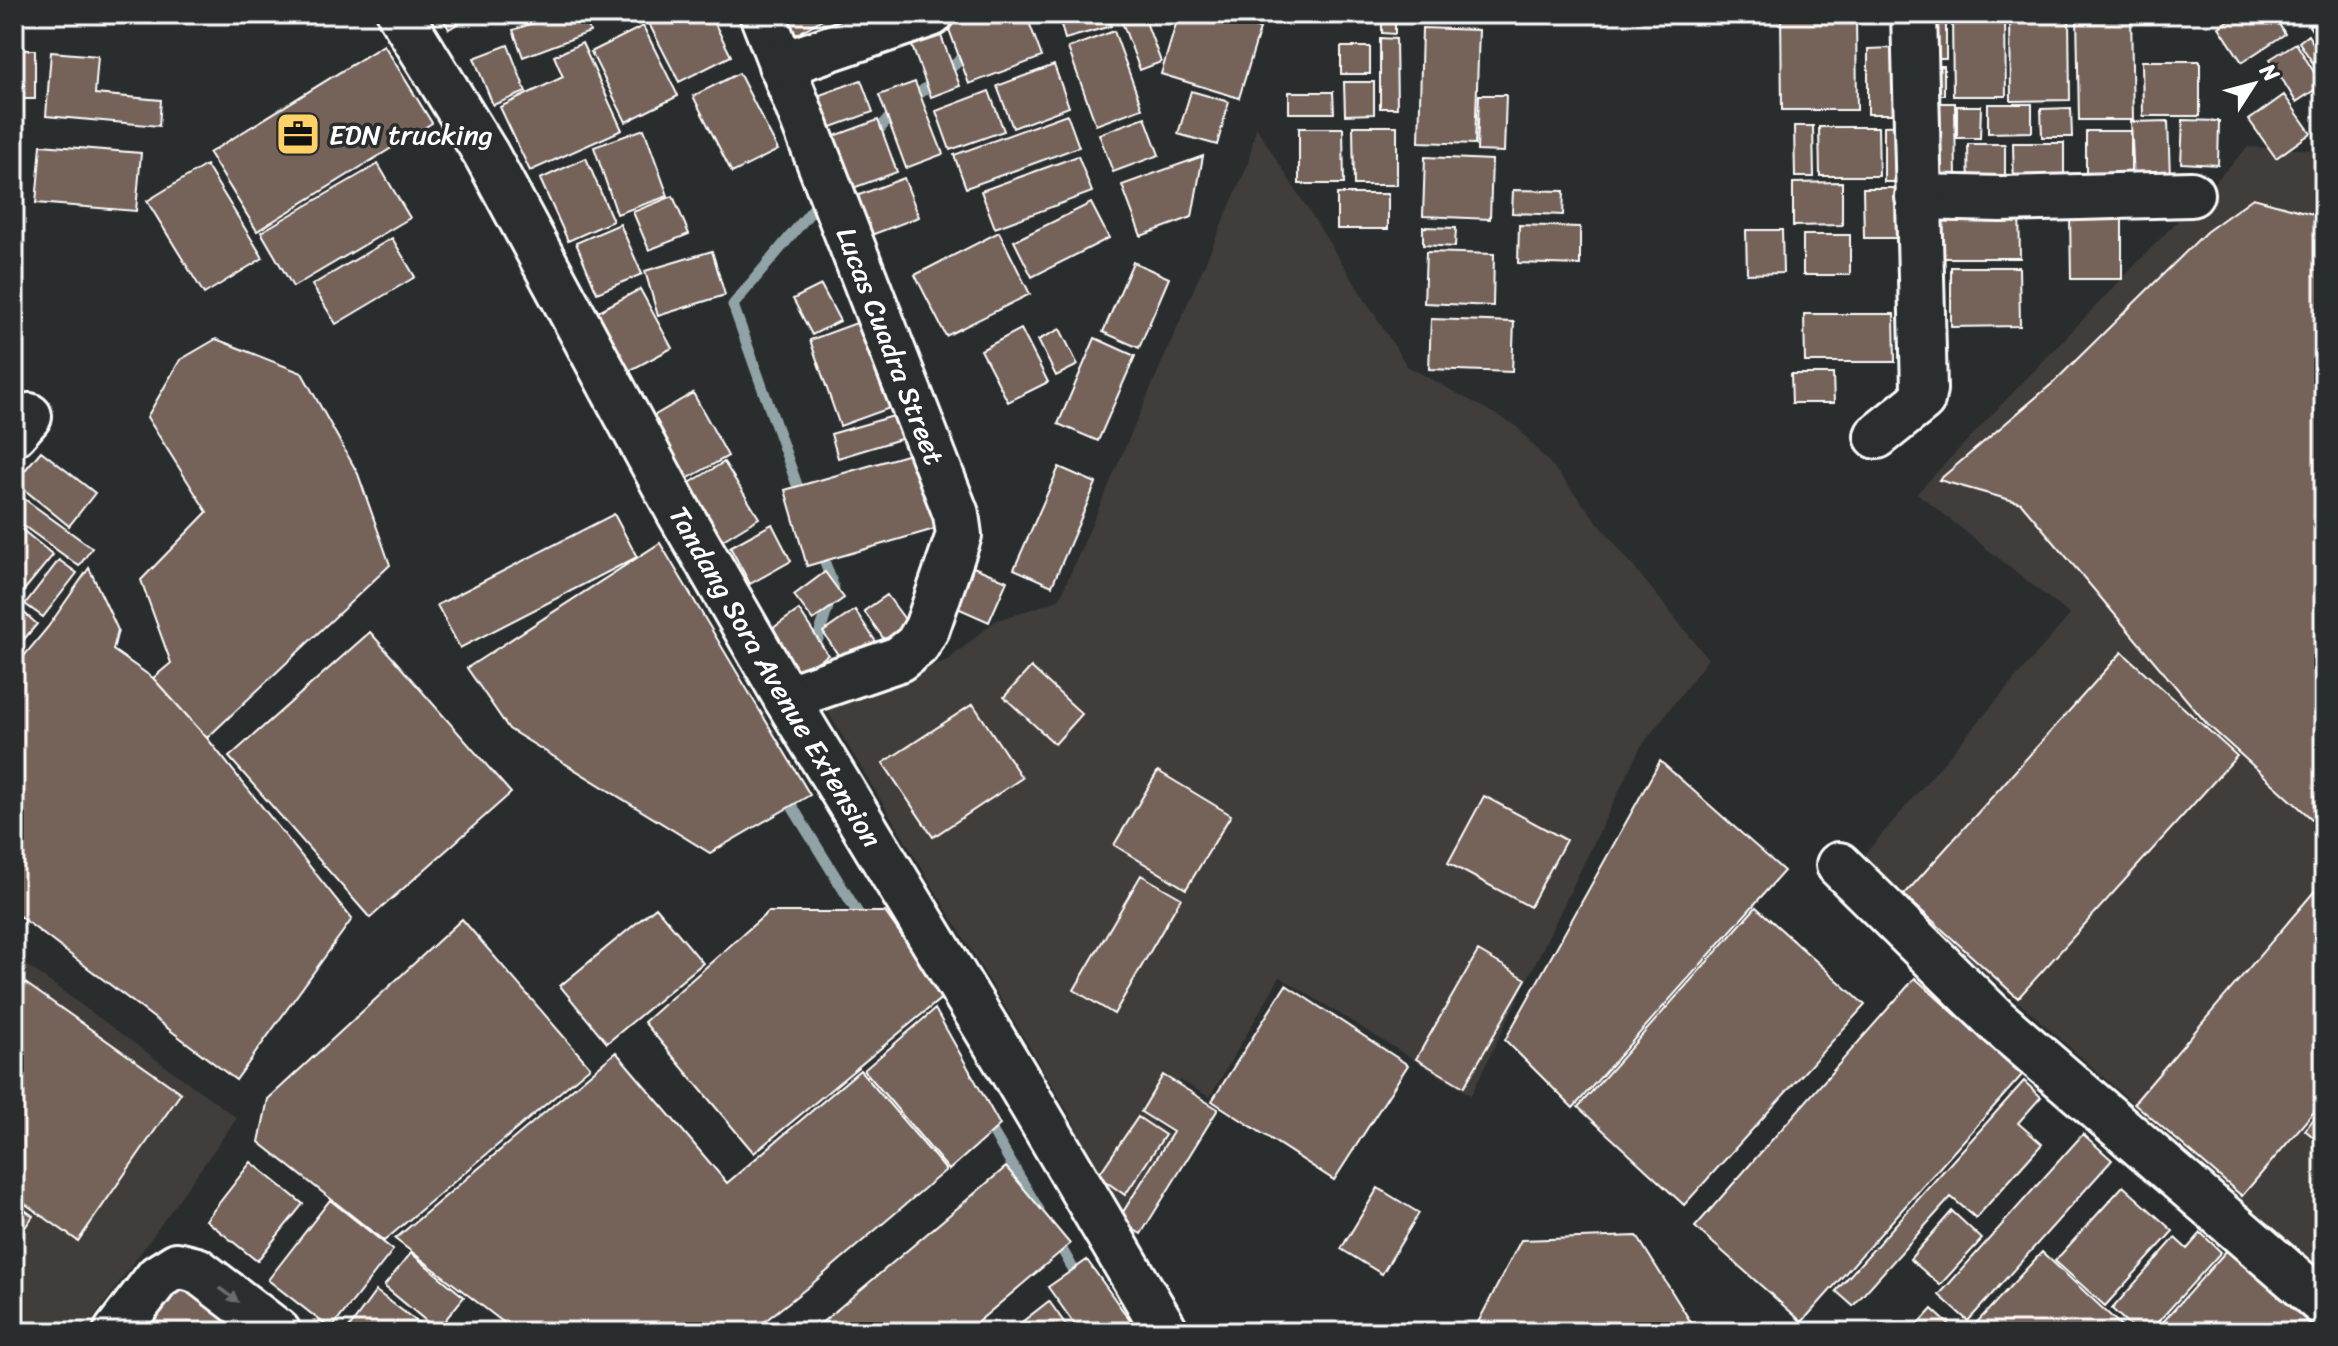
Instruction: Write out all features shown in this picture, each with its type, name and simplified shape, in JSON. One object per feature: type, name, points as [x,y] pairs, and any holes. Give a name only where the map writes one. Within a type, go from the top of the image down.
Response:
[{"type":"street","name":"Tandang Sora Avenue Extension","points":[[400,14],[486,154],[679,512],[786,698],[1166,1332]]},
{"type":"street","name":"Lucas Cuadra Street","points":[[762,14],[956,514],[959,535],[927,628],[917,645],[899,659],[786,698]]},
{"type":"street","points":[[781,65],[931,14]]},
{"type":"street","points":[[1877,436],[1922,400],[1924,389],[1914,14]]},
{"type":"street","points":[[1918,197],[2001,199],[2191,194]]},
{"type":"street","points":[[1839,865],[1997,1021],[2324,1304]]},
{"type":"street","points":[[116,1332],[158,1277],[177,1265],[197,1270],[278,1332]]},
{"type":"shaded area","points":[[1256,127],[1407,366],[1515,425],[1554,468],[1708,659],[1640,748],[1471,1095],[1280,977],[1210,1097],[1179,1080],[1153,1123],[1183,1142],[1127,1237],[1070,1115],[820,699],[947,661],[995,621],[1059,600],[1248,164]]},
{"type":"shaded area","points":[[2248,147],[2324,150],[2324,1272],[1859,861],[2070,615],[1917,493]]},
{"type":"shaded area","points":[[14,956],[237,1118],[84,1332],[14,1332]]},
{"type":"building","points":[[440,14],[474,14],[449,29]]},
{"type":"building","points":[[558,14],[584,14],[590,32],[523,57],[513,30]]},
{"type":"building","points":[[644,14],[710,14],[731,56],[679,82]]},
{"type":"building","points":[[774,14],[828,14],[829,15],[789,39]]},
{"type":"building","points":[[964,14],[1026,14],[1042,57],[969,84],[946,21]]},
{"type":"building","points":[[1058,14],[1108,14],[1111,26],[1065,39]]},
{"type":"building","points":[[1119,14],[1143,14],[1161,62],[1140,70]]},
{"type":"building","points":[[1179,14],[1210,14],[1260,29],[1239,98],[1161,74]]},
{"type":"building","points":[[1382,14],[1395,14],[1395,34],[1382,33]]},
{"type":"building","points":[[1781,14],[1856,14],[1857,110],[1782,110]]},
{"type":"building","points":[[1921,14],[1946,14],[1946,59],[1922,59]]},
{"type":"building","points":[[2077,14],[2131,14],[2133,120],[2079,120]]},
{"type":"building","points":[[2239,14],[2273,14],[2285,34],[2242,62],[2219,27]]},
{"type":"building","points":[[2324,15],[2324,47],[2309,26]]},
{"type":"building","points":[[1952,17],[2005,17],[2006,96],[1953,96]]},
{"type":"building","points":[[2069,17],[2070,100],[2011,101],[2010,18]]},
{"type":"building","points":[[935,20],[960,86],[931,97],[906,30]]},
{"type":"building","points":[[643,26],[678,96],[626,122],[591,52]]},
{"type":"building","points":[[1422,28],[1479,30],[1475,144],[1419,142]]},
{"type":"building","points":[[1114,31],[1142,108],[1096,125],[1068,48]]},
{"type":"building","points":[[2308,35],[2324,60],[2324,80],[2299,42]]},
{"type":"building","points":[[1380,38],[1396,39],[1397,108],[1380,108]]},
{"type":"building","points":[[582,43],[622,130],[530,171],[500,107],[563,77],[554,56]]},
{"type":"building","points":[[2296,43],[2322,85],[2296,102],[2270,59]]},
{"type":"building","points":[[384,45],[432,123],[257,231],[209,153]]},
{"type":"building","points":[[508,45],[526,92],[493,105],[474,58]]},
{"type":"building","points":[[1341,47],[1370,47],[1370,74],[1341,74]]},
{"type":"building","points":[[1893,48],[1894,114],[1868,114],[1868,49]]},
{"type":"building","points":[[14,50],[35,50],[35,99],[14,99]]},
{"type":"building","points":[[51,52],[98,56],[95,94],[161,100],[159,126],[46,116]]},
{"type":"building","points":[[2142,61],[2200,61],[2200,116],[2143,116]]},
{"type":"building","points":[[1054,65],[1069,107],[1013,128],[997,86]]},
{"type":"building","points":[[1924,66],[1944,66],[1944,95],[1924,95]]},
{"type":"building","points":[[739,73],[778,150],[732,173],[693,96]]},
{"type":"building","points":[[861,80],[873,112],[829,128],[817,96]]},
{"type":"building","points":[[915,82],[943,154],[906,168],[879,95]]},
{"type":"building","points":[[1344,82],[1374,82],[1374,114],[1345,115]]},
{"type":"building","points":[[989,91],[1004,131],[950,150],[936,111]]},
{"type":"building","points":[[1191,91],[1229,102],[1217,145],[1178,134]]},
{"type":"building","points":[[1289,92],[1333,92],[1334,113],[1289,113]]},
{"type":"building","points":[[1479,95],[1506,95],[1504,152],[1477,151]]},
{"type":"building","points":[[2284,95],[2311,133],[2276,158],[2249,120]]},
{"type":"building","points":[[1922,103],[1955,103],[1956,183],[1922,184]]},
{"type":"building","points":[[1988,104],[2032,104],[2032,132],[1988,133]]},
{"type":"building","points":[[1957,106],[1981,106],[1980,138],[1957,138]]},
{"type":"building","points":[[2071,108],[2072,137],[2042,137],[2041,109]]},
{"type":"building","points":[[1067,114],[1079,147],[966,188],[954,155]]},
{"type":"building","points":[[1145,117],[1159,155],[1113,172],[1099,134]]},
{"type":"building","points":[[878,120],[897,172],[845,191],[826,139]]},
{"type":"building","points":[[2183,120],[2219,121],[2218,165],[2181,163]]},
{"type":"building","points":[[2168,121],[2170,177],[2134,179],[2131,122]]},
{"type":"building","points":[[1908,125],[1909,182],[1884,182],[1884,126]]},
{"type":"building","points":[[1353,126],[1397,126],[1397,185],[1354,185]]},
{"type":"building","points":[[1794,126],[1813,126],[1814,177],[1795,177]]},
{"type":"building","points":[[1819,127],[1878,127],[1879,176],[1820,176]]},
{"type":"building","points":[[1299,128],[1343,128],[1344,184],[1299,184]]},
{"type":"building","points":[[644,129],[668,196],[617,214],[594,147]]},
{"type":"building","points":[[2086,131],[2131,131],[2131,178],[2086,178]]},
{"type":"building","points":[[2013,143],[2064,143],[2064,191],[2014,191]]},
{"type":"building","points":[[1968,144],[2005,144],[2005,190],[1969,190]]},
{"type":"building","points":[[41,145],[141,153],[136,211],[36,203]]},
{"type":"building","points":[[1078,156],[1092,192],[995,228],[981,191]]},
{"type":"building","points":[[1203,156],[1192,217],[1141,236],[1122,185]]},
{"type":"building","points":[[1425,157],[1492,160],[1490,219],[1423,216]]},
{"type":"building","points":[[586,158],[613,221],[568,241],[540,179]]},
{"type":"building","points":[[378,164],[410,218],[293,287],[261,232]]},
{"type":"building","points":[[206,165],[263,258],[204,294],[147,201]]},
{"type":"building","points":[[904,178],[919,217],[866,237],[851,198]]},
{"type":"building","points":[[1842,182],[1842,225],[1793,226],[1793,183]]},
{"type":"building","points":[[1863,188],[1900,188],[1901,238],[1864,238]]},
{"type":"building","points":[[1513,190],[1564,191],[1563,215],[1512,213]]},
{"type":"building","points":[[1337,194],[1388,194],[1388,229],[1337,229]]},
{"type":"building","points":[[673,196],[689,234],[649,250],[633,212]]},
{"type":"building","points":[[2253,198],[2324,217],[2324,830],[2207,724],[2021,503],[1939,480],[2054,382],[2206,232]]},
{"type":"building","points":[[1091,203],[1109,238],[1032,277],[1014,241]]},
{"type":"building","points":[[2019,205],[2020,258],[1928,258],[1927,206]]},
{"type":"building","points":[[2070,215],[2122,215],[2122,279],[2071,279]]},
{"type":"building","points":[[620,224],[642,274],[597,293],[576,243]]},
{"type":"building","points":[[1519,225],[1580,227],[1580,265],[1518,263]]},
{"type":"building","points":[[1423,227],[1456,228],[1455,247],[1423,245]]},
{"type":"building","points":[[1746,230],[1782,230],[1783,273],[1747,274]]},
{"type":"building","points":[[999,232],[1030,294],[946,336],[915,275]]},
{"type":"building","points":[[1803,235],[1850,235],[1850,275],[1803,275]]},
{"type":"building","points":[[392,238],[415,277],[336,324],[312,285]]},
{"type":"building","points":[[712,251],[725,295],[658,316],[645,271]]},
{"type":"building","points":[[1426,252],[1494,254],[1493,306],[1424,303]]},
{"type":"building","points":[[1133,262],[1169,278],[1139,348],[1103,332]]},
{"type":"building","points":[[1951,267],[2019,267],[2020,326],[1951,327]]},
{"type":"building","points":[[821,285],[840,321],[812,335],[793,299]]},
{"type":"building","points":[[640,289],[672,348],[629,371],[597,312]]},
{"type":"building","points":[[1804,314],[1894,314],[1895,362],[1805,362]]},
{"type":"building","points":[[870,318],[901,404],[840,426],[810,340]]},
{"type":"building","points":[[1431,319],[1514,322],[1512,372],[1429,369]]},
{"type":"building","points":[[1021,329],[1048,382],[1008,402],[981,350]]},
{"type":"building","points":[[1060,329],[1078,365],[1056,376],[1038,340]]},
{"type":"building","points":[[1095,338],[1135,356],[1098,441],[1058,424]]},
{"type":"building","points":[[216,339],[302,373],[358,474],[390,565],[207,738],[153,678],[171,663],[141,580],[207,512],[147,417],[180,360]]},
{"type":"building","points":[[1791,374],[1833,374],[1834,403],[1792,403]]},
{"type":"building","points":[[693,393],[728,456],[685,480],[650,418]]},
{"type":"building","points":[[897,415],[904,438],[838,458],[831,434]]},
{"type":"building","points":[[41,451],[95,493],[69,526],[15,482]]},
{"type":"building","points":[[917,452],[938,528],[807,566],[785,490]]},
{"type":"building","points":[[724,462],[759,518],[718,543],[683,487]]},
{"type":"building","points":[[1059,467],[1096,483],[1052,586],[1014,569]]},
{"type":"building","points":[[15,492],[92,548],[79,566],[14,519]]},
{"type":"building","points":[[614,514],[637,557],[460,648],[437,605]]},
{"type":"building","points":[[14,523],[53,555],[21,594],[14,588]]},
{"type":"building","points":[[772,524],[791,561],[750,584],[730,547]]},
{"type":"building","points":[[660,543],[810,795],[710,853],[509,729],[467,668]]},
{"type":"building","points":[[59,560],[77,573],[43,617],[25,604]]},
{"type":"building","points":[[971,566],[1007,581],[989,622],[953,606]]},
{"type":"building","points":[[89,568],[118,630],[113,650],[153,678],[207,738],[352,919],[236,1080],[14,912],[14,668],[48,627]]},
{"type":"building","points":[[825,572],[844,598],[813,620],[794,595]]},
{"type":"building","points":[[887,595],[909,625],[886,642],[864,611]]},
{"type":"building","points":[[14,604],[37,624],[14,651]]},
{"type":"building","points":[[799,610],[828,655],[799,673],[773,628]]},
{"type":"building","points":[[855,610],[880,648],[848,670],[823,632]]},
{"type":"building","points":[[370,632],[511,793],[370,918],[229,757]]},
{"type":"building","points":[[2122,652],[2237,756],[2018,998],[1904,895]]},
{"type":"building","points":[[1031,667],[1082,714],[1055,744],[1004,697]]},
{"type":"building","points":[[973,704],[1022,778],[933,837],[883,763]]},
{"type":"building","points":[[1660,761],[1784,871],[1573,1108],[1505,1040]]},
{"type":"building","points":[[1158,771],[1231,815],[1186,889],[1114,845]]},
{"type":"building","points":[[1484,796],[1566,840],[1530,907],[1448,863]]},
{"type":"building","points":[[1141,875],[1181,898],[1114,1014],[1074,990]]},
{"type":"building","points":[[2324,880],[2324,1100],[2242,1196],[2134,1103]]},
{"type":"building","points":[[656,907],[703,963],[607,1043],[560,986]]},
{"type":"building","points":[[1756,907],[1865,1005],[1684,1205],[1578,1107]]},
{"type":"building","points":[[768,912],[885,912],[944,996],[754,1153],[644,1022]]},
{"type":"building","points":[[462,919],[590,1067],[384,1241],[259,1142],[268,1099]]},
{"type":"building","points":[[1478,951],[1526,979],[1464,1087],[1416,1059]]},
{"type":"building","points":[[14,975],[181,1093],[78,1241],[14,1196]]},
{"type":"building","points":[[1915,978],[2022,1075],[1802,1322],[1695,1227]]},
{"type":"building","points":[[1286,985],[1408,1065],[1334,1180],[1212,1101]]},
{"type":"building","points":[[935,1009],[1000,1125],[949,1170],[864,1070]]},
{"type":"building","points":[[616,1052],[727,1183],[860,1070],[946,1170],[751,1332],[516,1332],[395,1239]]},
{"type":"building","points":[[1163,1075],[1218,1109],[1141,1234],[1118,1220],[1173,1132],[1141,1112]]},
{"type":"building","points":[[2024,1081],[2041,1097],[2018,1123],[2042,1144],[1976,1218],[1951,1197],[1853,1306],[1836,1291]]},
{"type":"building","points":[[2324,1106],[2324,1146],[2305,1130]]},
{"type":"building","points":[[1138,1117],[1165,1135],[1125,1195],[1098,1176]]},
{"type":"building","points":[[2083,1134],[2112,1160],[1968,1321],[1939,1295]]},
{"type":"building","points":[[251,1162],[303,1204],[257,1261],[206,1220]]},
{"type":"building","points":[[1006,1167],[1070,1244],[966,1332],[813,1330]]},
{"type":"building","points":[[2123,1186],[2173,1231],[2105,1306],[2055,1261]]},
{"type":"building","points":[[1378,1188],[1419,1213],[1382,1274],[1341,1249]]},
{"type":"building","points":[[330,1200],[393,1250],[331,1329],[268,1280]]},
{"type":"building","points":[[14,1202],[33,1216],[14,1243]]},
{"type":"building","points":[[1952,1211],[1982,1239],[1940,1285],[1910,1259]]},
{"type":"building","points":[[2201,1233],[2221,1252],[2149,1332],[2137,1332],[2112,1309],[2175,1238],[2187,1249]]},
{"type":"building","points":[[1637,1236],[1697,1332],[1473,1332],[1521,1240]]},
{"type":"building","points":[[2324,1241],[2324,1259],[2315,1252]]},
{"type":"building","points":[[2228,1249],[2319,1332],[2154,1332]]},
{"type":"building","points":[[2042,1252],[2128,1332],[1968,1332]]},
{"type":"building","points":[[411,1253],[464,1297],[437,1330],[384,1286]]},
{"type":"building","points":[[1087,1260],[1131,1322],[1118,1332],[1080,1332],[1048,1287]]},
{"type":"building","points":[[179,1285],[241,1332],[143,1332]]},
{"type":"building","points":[[376,1291],[431,1332],[346,1332]]},
{"type":"building","points":[[1049,1301],[1071,1332],[1023,1332],[1018,1325]]},
{"type":"building","points":[[1932,1309],[1957,1332],[1911,1332]]},
{"type":"building","points":[[1881,1324],[1890,1332],[1874,1332]]},
{"type":"waterway","points":[[872,138],[889,118],[970,52]]},
{"type":"waterway","points":[[802,499],[733,305],[823,197]]},
{"type":"waterway","points":[[814,651],[834,588],[820,549]]},
{"type":"waterway","points":[[785,795],[864,923]]},
{"type":"waterway","points":[[987,1122],[1039,1210]]},
{"type":"waterway","points":[[1056,1239],[1079,1279]]},
{"type":"place","name":"EDN trucking","points":[[298,134]]}]
